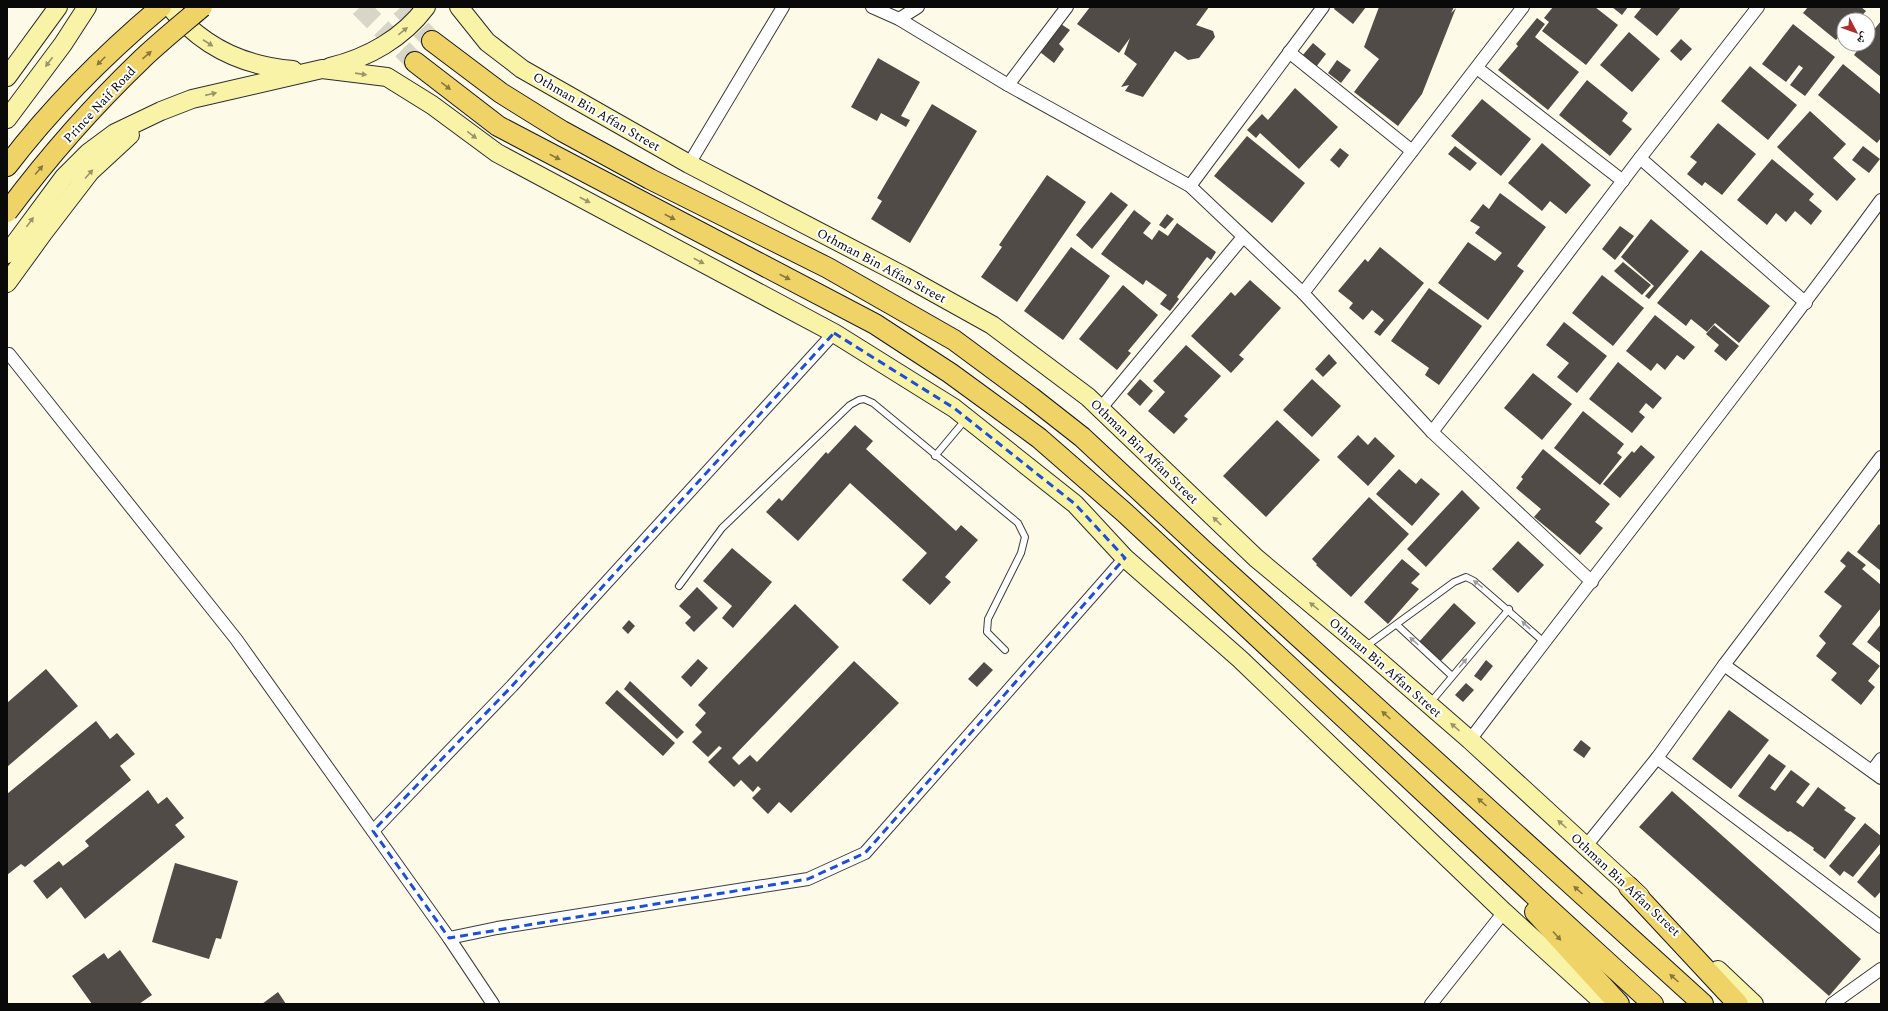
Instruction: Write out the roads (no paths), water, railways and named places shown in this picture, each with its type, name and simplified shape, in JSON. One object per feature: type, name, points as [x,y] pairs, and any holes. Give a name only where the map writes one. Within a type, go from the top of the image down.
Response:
[{"type":"main road","points":[[7,77],[58,7]]},
{"type":"main road","points":[[7,119],[63,44],[87,7]]},
{"type":"main road","name":"Prince Naif Road","points":[[7,166],[58,104],[125,38],[161,7]]},
{"type":"main road","points":[[170,7],[180,20],[200,37],[221,51],[245,62],[270,68],[296,70],[322,69],[387,77],[432,105],[497,153],[834,333],[954,408],[1075,504],[1125,558],[1240,659],[1504,912],[1604,1004]]},
{"type":"main road","name":"Prince Naif Road","points":[[7,212],[33,177],[88,113],[143,58],[202,7]]},
{"type":"main road","points":[[7,254],[64,177],[88,153],[115,133],[161,111],[192,99],[322,69],[359,58],[376,50],[408,28],[426,7]]},
{"type":"main road","name":"Othman Bin Affan Street","points":[[459,7],[487,42],[522,69],[689,164],[904,276],[992,325],[1101,408],[1256,558],[1364,648],[1470,740],[1586,846],[1754,1004]]},
{"type":"main road","points":[[432,41],[501,93],[556,126],[650,179],[828,268],[954,340],[1031,398],[1082,437],[1203,550],[1703,1004]]},
{"type":"main road","points":[[415,62],[498,126],[875,324],[956,377],[1039,438],[1124,513],[1653,1004]]},
{"type":"main road","points":[[7,115],[22,98]]},
{"type":"main road","points":[[7,283],[44,232],[94,168],[130,136],[153,120],[192,99]]},
{"type":"main road","points":[[1427,794],[1619,1004]]},
{"type":"main road","points":[[1630,887],[1738,1004]]},
{"type":"street","points":[[689,164],[783,7]]},
{"type":"street","points":[[872,7],[899,19],[1008,85],[1190,186],[1303,293],[1432,432],[1592,582]]},
{"type":"street","points":[[899,19],[918,7]]},
{"type":"street","points":[[1008,85],[1067,7]]},
{"type":"street","points":[[1190,186],[1323,7]]},
{"type":"street","points":[[1303,293],[1523,7]]},
{"type":"street","points":[[1432,432],[1640,158],[1758,7]]},
{"type":"street","points":[[1289,52],[1412,152]]},
{"type":"street","points":[[1477,68],[1624,180]]},
{"type":"street","points":[[1640,158],[1806,303]]},
{"type":"street","points":[[1470,740],[1806,303],[1881,200]]},
{"type":"street","points":[[1101,408],[1243,237]]},
{"type":"street","points":[[374,830],[523,675],[834,333]]},
{"type":"street","points":[[8,353],[236,639],[374,830],[450,938],[493,1004]]},
{"type":"street","points":[[1586,846],[1657,758],[1724,665],[1881,457]]},
{"type":"street","points":[[450,938],[497,928],[808,879],[865,853],[1125,558]]},
{"type":"street","points":[[1724,665],[1876,775],[1881,759]]},
{"type":"street","points":[[1657,758],[1881,927]]},
{"type":"street","points":[[1431,1004],[1504,912]]},
{"type":"street","points":[[1832,1004],[1881,968]]},
{"type":"lane","points":[[679,586],[722,528],[850,405],[864,399],[879,408],[935,456],[1018,523],[1025,537],[1021,553],[988,619],[987,632],[1004,650]]},
{"type":"lane","points":[[935,456],[967,418]]},
{"type":"lane","points":[[1364,648],[1454,582],[1466,577],[1474,580],[1544,642]]},
{"type":"lane","points":[[1428,704],[1508,609]]},
{"type":"lane","points":[[1397,625],[1452,676]]},
{"type":"tunnel","points":[[360,7],[415,62]]},
{"type":"tunnel","points":[[401,7],[432,41]]}]
